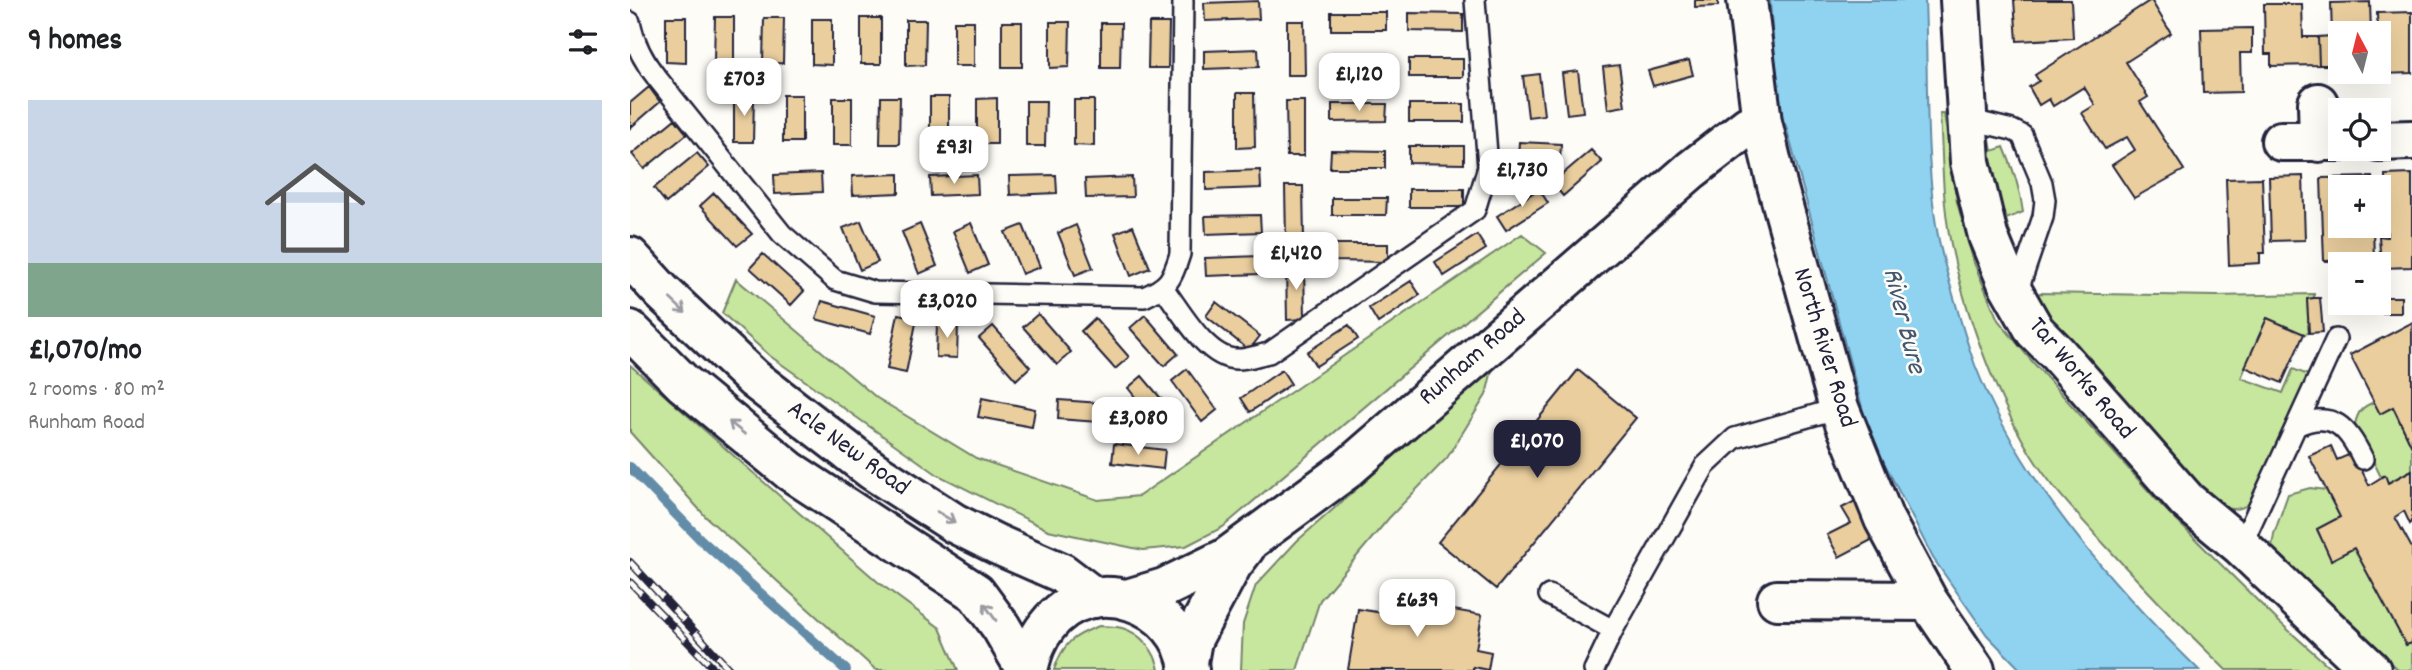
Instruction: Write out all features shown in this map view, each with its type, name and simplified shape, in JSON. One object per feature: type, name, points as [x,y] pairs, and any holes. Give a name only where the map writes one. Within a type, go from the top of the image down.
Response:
[{"type":"main road","name":"North River Road","points":[[1747,0],[1762,122],[1780,197],[1839,408],[1884,519],[1928,601],[1975,670]]},
{"type":"main road","name":"Tar Works Road","points":[[1960,0],[1970,162],[1989,236],[2007,282],[2035,331],[2187,501],[2241,546],[2371,670]]},
{"type":"main road","points":[[2318,103],[2328,138]]},
{"type":"main road","name":"Runham Road","points":[[1027,670],[1034,646],[1048,624],[1069,607],[1164,588],[1226,558],[1346,470],[1691,170],[1748,126],[1762,122]]},
{"type":"main road","points":[[2391,141],[2412,140]]},
{"type":"main road","points":[[2281,141],[2328,141]]},
{"type":"main road","name":"Acle New Road","points":[[630,257],[662,292],[754,379],[872,470],[954,523],[996,544],[1111,598],[1147,607],[1164,619],[1180,639],[1189,666]]},
{"type":"main road","name":"Acle New Road","points":[[630,330],[683,383],[790,471],[976,593],[1027,670]]},
{"type":"main road","name":"Runham Road","points":[[1189,666],[1192,640],[1233,565],[1250,541]]},
{"type":"main road","points":[[1777,600],[1928,601]]},
{"type":"lane","points":[[630,22],[632,34],[649,68],[782,233],[835,281],[875,292],[1144,298],[1164,289],[1173,276],[1180,254],[1183,0]]},
{"type":"lane","points":[[1164,289],[1206,345],[1221,356],[1237,359],[1269,354],[1475,210],[1488,167],[1475,0]]},
{"type":"lane","points":[[1967,119],[2022,135],[2042,183],[2045,200],[2043,217],[2016,297]]},
{"type":"lane","points":[[2241,546],[2336,339]]},
{"type":"lane","points":[[1594,670],[1613,630],[1705,466],[1735,438],[1839,408]]},
{"type":"lane","points":[[2297,426],[2318,420],[2345,428],[2362,459]]},
{"type":"lane","points":[[1549,596],[1613,630]]},
{"type":"green space","points":[[1940,114],[1944,114],[1957,202],[1974,263],[1998,320],[2163,507],[2276,619],[2333,670],[2226,670],[2119,560],[2046,477],[2015,427],[2001,397],[1975,333],[1965,299],[1949,234]]},
{"type":"green space","points":[[1990,140],[1992,151],[2004,147],[2022,203],[2023,212],[2006,219],[2011,236],[2008,239],[1984,151]]},
{"type":"green space","points":[[1522,234],[1546,253],[1223,527],[1186,546],[1143,550],[1048,530],[938,475],[770,356],[722,313],[736,279],[877,398],[976,458],[1098,500],[1139,496]]},
{"type":"green space","points":[[2040,293],[2216,296],[2314,294],[2314,298],[2307,299],[2309,333],[2304,334],[2267,318],[2241,378],[2283,393],[2293,369],[2313,377],[2256,499],[2236,509],[2213,503],[2039,309],[2035,296]]},
{"type":"green space","points":[[630,365],[878,582],[940,628],[958,670],[876,670],[706,517],[630,432]]},
{"type":"green space","points":[[1492,370],[1486,395],[1447,458],[1389,518],[1320,600],[1297,670],[1241,670],[1243,624],[1256,585],[1297,541]]},
{"type":"green space","points":[[2374,402],[2380,413],[2393,407],[2412,447],[2412,470],[2388,483],[2385,476],[2381,477],[2355,424],[2361,410]]},
{"type":"green space","points":[[2310,488],[2326,490],[2340,517],[2317,530],[2332,559],[2354,548],[2406,645],[2412,643],[2412,670],[2398,670],[2271,553],[2274,534],[2288,494]]},
{"type":"green space","points":[[1099,626],[1119,627],[1135,634],[1151,650],[1159,670],[1054,670],[1061,653],[1070,642]]},
{"type":"water","name":"River Bure","points":[[1770,0],[1925,0],[1928,132],[1935,220],[1947,275],[1975,365],[1994,408],[2042,489],[2101,566],[2199,670],[2021,670],[1987,635],[1933,558],[1869,433],[1786,126],[1778,113]]},
{"type":"building","points":[[1695,0],[1718,0],[1718,6],[1695,7]]},
{"type":"building","points":[[2014,0],[2071,0],[2073,38],[2017,41]]},
{"type":"building","points":[[2151,0],[2171,33],[2126,62],[2148,97],[2140,102],[2184,170],[2134,198],[2112,165],[2135,150],[2127,137],[2105,149],[2082,113],[2095,105],[2084,87],[2053,106],[2049,99],[2039,105],[2029,87],[2039,81],[2035,75]]},
{"type":"building","points":[[1258,1],[1259,19],[1205,21],[1204,3]]},
{"type":"building","points":[[2370,2],[2371,21],[2332,21],[2331,3]]},
{"type":"building","points":[[2264,4],[2302,4],[2303,37],[2318,37],[2319,65],[2271,66],[2271,54],[2265,54]]},
{"type":"building","points":[[1331,12],[1386,12],[1386,30],[1331,30]]},
{"type":"building","points":[[2412,12],[2412,73],[2391,74],[2391,21],[2377,21],[2377,13]]},
{"type":"building","points":[[1409,13],[1463,14],[1463,32],[1409,31]]},
{"type":"building","points":[[666,17],[686,17],[686,63],[666,62]]},
{"type":"building","points":[[715,17],[734,17],[734,62],[714,62]]},
{"type":"building","points":[[764,18],[784,18],[783,63],[763,64]]},
{"type":"building","points":[[861,18],[881,18],[881,64],[861,64]]},
{"type":"building","points":[[812,19],[832,19],[832,65],[812,64]]},
{"type":"building","points":[[906,20],[926,20],[925,65],[906,66]]},
{"type":"building","points":[[954,21],[974,21],[974,66],[954,66]]},
{"type":"building","points":[[1287,21],[1304,21],[1305,75],[1287,75]]},
{"type":"building","points":[[1002,22],[1022,22],[1022,67],[1002,67]]},
{"type":"building","points":[[1050,22],[1070,22],[1069,67],[1050,68]]},
{"type":"building","points":[[1101,23],[1121,23],[1120,68],[1101,68]]},
{"type":"building","points":[[1149,23],[1169,23],[1168,68],[1148,68]]},
{"type":"building","points":[[2252,28],[2252,53],[2240,53],[2241,92],[2203,93],[2201,29]]},
{"type":"building","points":[[2328,36],[2328,65],[2319,65],[2318,37]]},
{"type":"building","points":[[1258,49],[1259,67],[1204,69],[1204,51]]},
{"type":"building","points":[[1332,58],[1386,58],[1386,76],[1332,76]]},
{"type":"building","points":[[1409,59],[1463,59],[1463,77],[1409,77]]},
{"type":"building","points":[[1689,60],[1693,75],[1653,86],[1648,71]]},
{"type":"building","points":[[1619,65],[1625,106],[1608,109],[1603,67]]},
{"type":"building","points":[[1578,71],[1583,112],[1567,114],[1562,73]]},
{"type":"building","points":[[1539,74],[1544,115],[1528,117],[1523,76]]},
{"type":"building","points":[[649,87],[660,102],[630,128],[630,103]]},
{"type":"building","points":[[1237,93],[1254,93],[1255,147],[1237,148]]},
{"type":"building","points":[[734,95],[754,95],[753,142],[734,142]]},
{"type":"building","points":[[783,95],[802,95],[802,142],[783,142]]},
{"type":"building","points":[[881,97],[900,97],[899,144],[880,144]]},
{"type":"building","points":[[930,97],[949,97],[949,144],[930,144]]},
{"type":"building","points":[[833,98],[852,98],[852,145],[833,145]]},
{"type":"building","points":[[997,98],[997,144],[977,144],[977,99]]},
{"type":"building","points":[[1074,100],[1094,100],[1094,146],[1074,145]]},
{"type":"building","points":[[1026,101],[1046,101],[1045,146],[1026,146]]},
{"type":"building","points":[[1286,101],[1304,101],[1304,156],[1287,156]]},
{"type":"building","points":[[1332,104],[1387,104],[1386,121],[1332,122]]},
{"type":"building","points":[[1409,104],[1464,104],[1464,122],[1409,122]]},
{"type":"building","points":[[675,119],[687,134],[644,169],[632,154]]},
{"type":"building","points":[[1519,142],[1561,144],[1560,160],[1518,158]]},
{"type":"building","points":[[1409,146],[1464,146],[1464,164],[1409,163]]},
{"type":"building","points":[[1331,150],[1385,151],[1385,168],[1330,168]]},
{"type":"building","points":[[1591,150],[1602,162],[1563,196],[1552,183]]},
{"type":"building","points":[[697,153],[709,167],[666,203],[654,188]]},
{"type":"building","points":[[1260,170],[1261,188],[1206,190],[1206,172]]},
{"type":"building","points":[[821,173],[822,192],[775,194],[774,175]]},
{"type":"building","points":[[899,174],[899,193],[853,195],[852,176]]},
{"type":"building","points":[[2412,174],[2412,267],[2391,268],[2391,252],[2380,252],[2379,238],[2391,238],[2391,175],[2385,175]]},
{"type":"building","points":[[977,175],[978,194],[931,196],[930,177]]},
{"type":"building","points":[[1056,175],[1057,193],[1010,195],[1009,176]]},
{"type":"building","points":[[2303,176],[2305,240],[2271,241],[2269,177]]},
{"type":"building","points":[[1132,177],[1133,197],[1086,198],[1085,179]]},
{"type":"building","points":[[2262,178],[2265,253],[2260,253],[2260,263],[2229,265],[2226,179]]},
{"type":"building","points":[[2321,178],[2328,178],[2328,238],[2373,238],[2374,252],[2328,252],[2328,261],[2324,261]]},
{"type":"building","points":[[1285,186],[1303,186],[1304,240],[1286,240]]},
{"type":"building","points":[[1409,189],[1464,189],[1464,207],[1409,207]]},
{"type":"building","points":[[1539,189],[1548,203],[1506,230],[1497,216]]},
{"type":"building","points":[[714,193],[752,234],[737,246],[700,206]]},
{"type":"building","points":[[1332,198],[1387,198],[1386,215],[1332,215]]},
{"type":"building","points":[[1260,215],[1261,232],[1206,234],[1205,216]]},
{"type":"building","points":[[861,221],[878,262],[860,270],[843,228]]},
{"type":"building","points":[[971,223],[988,265],[970,273],[953,231]]},
{"type":"building","points":[[920,224],[937,266],[919,274],[902,232]]},
{"type":"building","points":[[1023,225],[1040,267],[1022,274],[1005,232]]},
{"type":"building","points":[[1076,225],[1093,268],[1075,275],[1058,233]]},
{"type":"building","points":[[1133,226],[1150,268],[1131,276],[1115,233]]},
{"type":"building","points":[[1477,235],[1486,249],[1444,276],[1435,262]]},
{"type":"building","points":[[1334,244],[1388,244],[1388,262],[1334,261]]},
{"type":"building","points":[[763,254],[804,291],[791,305],[750,268]]},
{"type":"building","points":[[1260,256],[1260,274],[1206,276],[1205,258]]},
{"type":"building","points":[[1304,265],[1305,319],[1287,320],[1286,266]]},
{"type":"building","points":[[1411,281],[1420,295],[1378,323],[1369,308]]},
{"type":"building","points":[[2391,297],[2401,297],[2401,313],[2391,313]]},
{"type":"building","points":[[2320,298],[2323,332],[2309,333],[2307,299]]},
{"type":"building","points":[[822,301],[875,316],[870,334],[816,319]]},
{"type":"building","points":[[1216,302],[1260,336],[1249,350],[1206,316]]},
{"type":"building","points":[[898,314],[917,318],[906,373],[887,369]]},
{"type":"building","points":[[1038,314],[1071,352],[1057,365],[1023,327]]},
{"type":"building","points":[[1145,315],[1178,354],[1164,366],[1130,328]]},
{"type":"building","points":[[1095,318],[1129,357],[1115,369],[1081,331]]},
{"type":"building","points":[[2267,318],[2304,334],[2282,383],[2245,367]]},
{"type":"building","points":[[937,322],[958,323],[957,358],[936,357]]},
{"type":"building","points":[[2411,323],[2412,447],[2393,407],[2380,414],[2350,355]]},
{"type":"building","points":[[1349,325],[1358,339],[1316,366],[1307,352]]},
{"type":"building","points":[[993,326],[1030,367],[1016,380],[979,338]]},
{"type":"building","points":[[1187,369],[1217,410],[1202,422],[1172,381]]},
{"type":"building","points":[[1282,370],[1291,384],[1250,412],[1241,398]]},
{"type":"building","points":[[1578,370],[1636,418],[1496,589],[1438,542]]},
{"type":"building","points":[[1142,376],[1175,415],[1160,428],[1128,388]]},
{"type":"building","points":[[982,398],[1035,409],[1032,427],[978,417]]},
{"type":"building","points":[[1059,400],[1114,404],[1112,423],[1058,419]]},
{"type":"building","points":[[1114,444],[1165,450],[1163,469],[1112,463]]},
{"type":"building","points":[[2331,446],[2337,460],[2353,453],[2369,485],[2385,475],[2388,483],[2412,470],[2412,522],[2410,524],[2404,511],[2395,517],[2412,548],[2412,643],[2406,645],[2354,548],[2331,560],[2317,529],[2340,517],[2309,456]]},
{"type":"building","points":[[1859,499],[1879,536],[1839,557],[1827,535],[1851,523],[1842,508]]},
{"type":"building","points":[[1385,598],[1482,615],[1476,649],[1491,652],[1488,670],[1473,667],[1473,670],[1348,670],[1358,609],[1383,613]]},
{"type":"waterway","points":[[630,467],[701,540],[846,670]]},
{"type":"railway","points":[[630,562],[730,670]]},
{"type":"railway","points":[[630,582],[715,670]]}]
